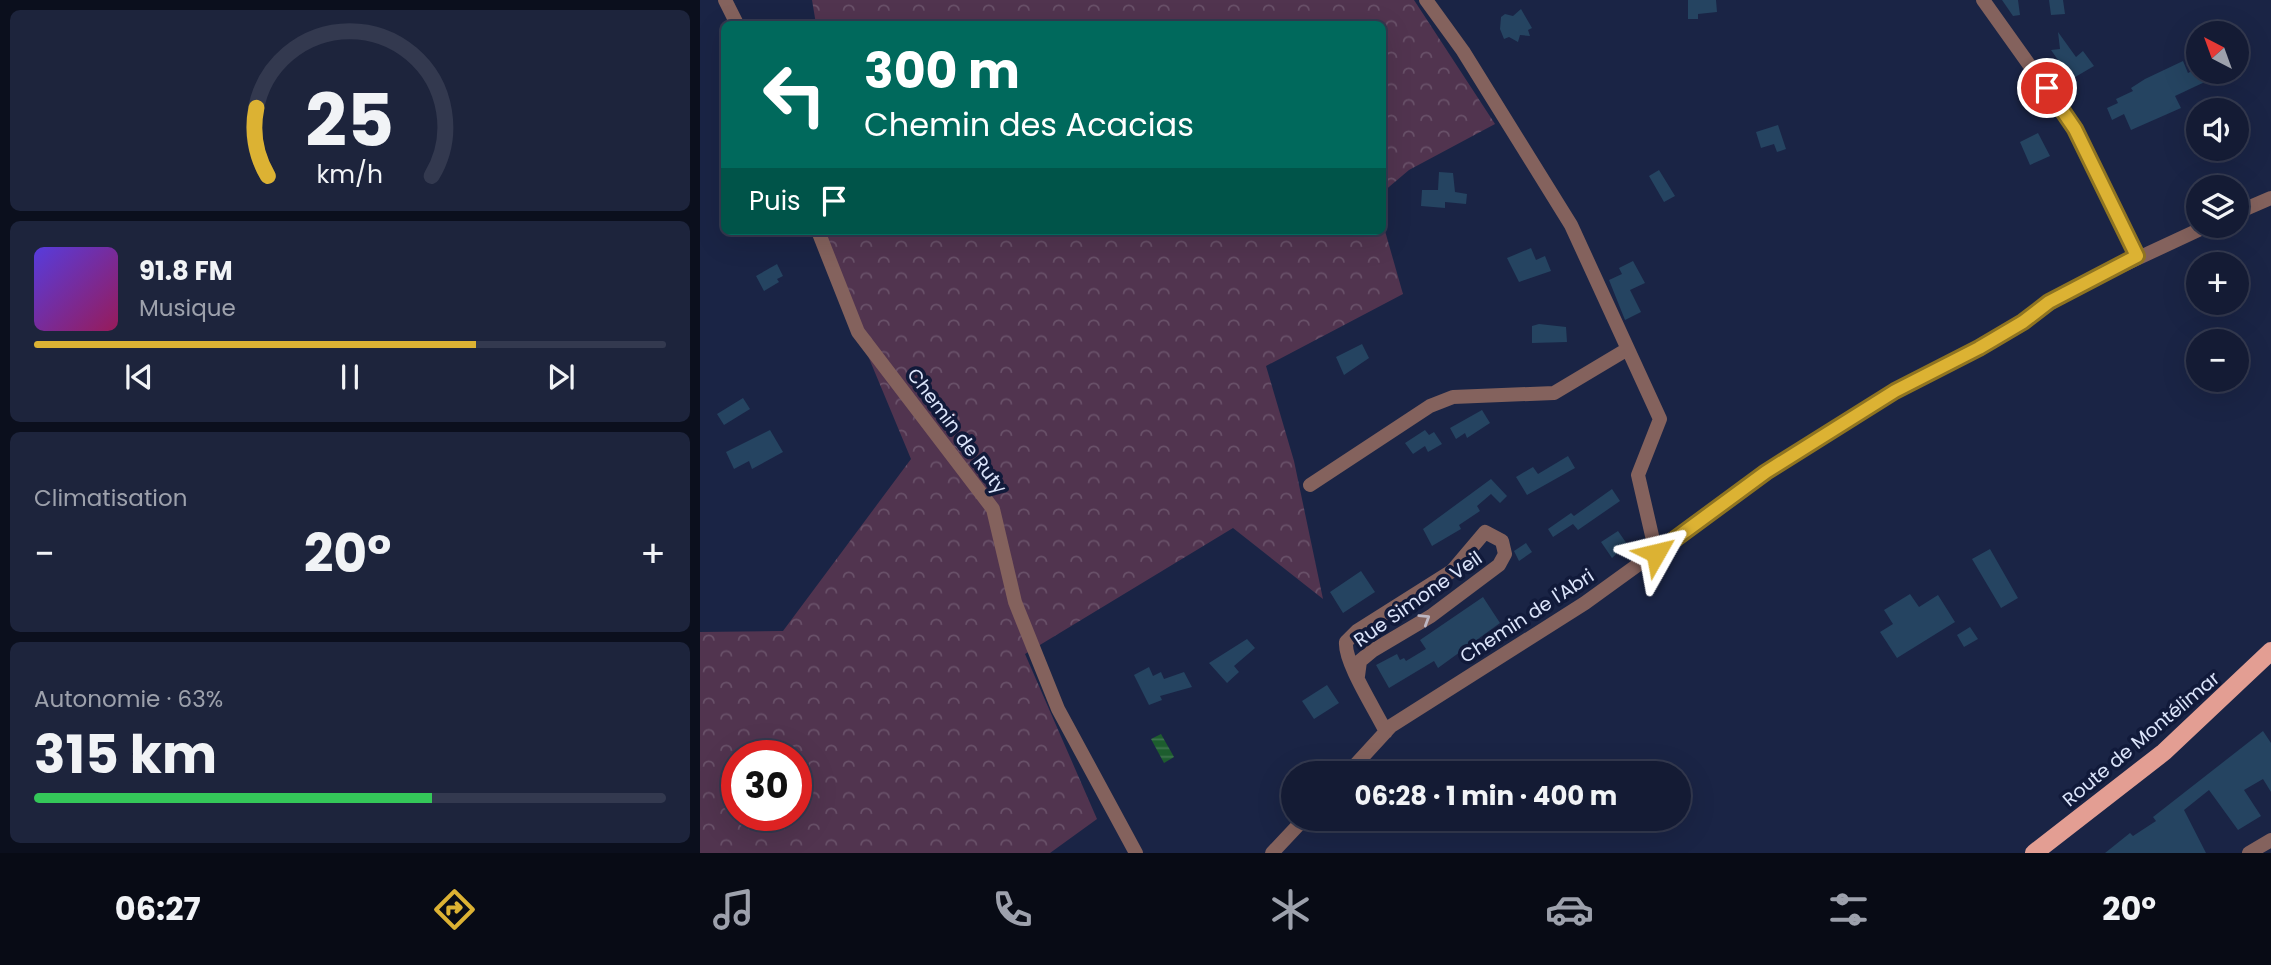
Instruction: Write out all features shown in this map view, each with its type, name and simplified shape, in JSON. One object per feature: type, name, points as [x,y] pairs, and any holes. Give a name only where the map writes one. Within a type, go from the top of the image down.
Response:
[{"type":"main road","name":"Route de Montélimar","points":[[2034,853],[2164,752],[2271,651]]},
{"type":"street","points":[[725,0],[736,21]]},
{"type":"street","points":[[1426,0],[1463,51],[1572,225],[1626,350],[1660,419],[1638,475],[1656,553]]},
{"type":"street","points":[[1983,0],[2075,129],[2137,256]]},
{"type":"street","points":[[2249,207],[2271,198]]},
{"type":"street","name":"Chemin de Ruty","points":[[820,235],[858,332],[993,509],[1015,602],[1058,709],[1136,853]]},
{"type":"street","name":"Chemin de l'Abri","points":[[1359,761],[1386,732],[1585,603],[1766,472],[1895,391],[2023,322],[2049,302],[2137,256],[2186,235]]},
{"type":"street","points":[[1311,485],[1430,406],[1453,397],[1554,393],[1626,350]]},
{"type":"street","name":"Rue Simone Veil","points":[[1358,676],[1360,662],[1372,651],[1431,616],[1499,565],[1505,554],[1502,541],[1485,532],[1452,572],[1357,631],[1346,642],[1345,652],[1386,732]]},
{"type":"street","points":[[1272,853],[1293,831]]},
{"type":"street","points":[[2249,853],[2271,840]]},
{"type":"green space","points":[[812,0],[1414,0],[1495,124],[1409,170],[1386,189],[1386,21],[816,21]]},
{"type":"green space","points":[[1386,234],[1403,294],[1266,366],[1294,461],[1323,599],[1233,528],[1025,654],[1097,819],[1050,853],[700,853],[700,632],[783,631],[911,459],[818,235]]},
{"type":"shaded area","points":[[1161,734],[1174,757],[1164,763],[1151,739]]},
{"type":"building","points":[[1688,0],[1716,0],[1717,12],[1698,14],[1698,19],[1688,19]]},
{"type":"building","points":[[2002,0],[2018,0],[2020,15],[2013,16]]},
{"type":"building","points":[[2049,0],[2063,0],[2065,14],[2051,15]]},
{"type":"building","points":[[1521,9],[1532,28],[1528,30],[1530,36],[1520,35],[1518,42],[1509,37],[1504,39],[1500,29],[1501,17],[1505,14],[1513,16]]},
{"type":"building","points":[[2058,32],[2076,57],[2083,51],[2094,66],[2065,83],[2052,64],[2058,60],[2051,50],[2060,49]]},
{"type":"building","points":[[2183,61],[2186,84],[2200,84],[2175,96],[2181,108],[2131,130],[2124,114],[2112,120],[2107,108],[2118,103],[2116,99],[2133,91],[2131,88]]},
{"type":"building","points":[[1778,125],[1786,149],[1777,152],[1774,144],[1761,148],[1756,132]]},
{"type":"building","points":[[2038,133],[2050,156],[2030,165],[2020,142]]},
{"type":"building","points":[[1659,170],[1675,196],[1664,202],[1649,176]]},
{"type":"building","points":[[1439,172],[1453,173],[1455,192],[1467,194],[1466,204],[1445,202],[1445,208],[1421,206],[1422,190],[1438,190]]},
{"type":"building","points":[[1531,248],[1536,260],[1545,256],[1551,271],[1519,282],[1507,258]]},
{"type":"building","points":[[1633,261],[1645,283],[1630,290],[1641,312],[1625,320],[1609,280],[1622,274],[1619,268]]},
{"type":"building","points":[[777,264],[783,276],[777,279],[779,282],[764,291],[756,276]]},
{"type":"building","points":[[1539,324],[1566,327],[1567,342],[1532,343],[1532,326]]},
{"type":"building","points":[[1362,344],[1369,358],[1344,375],[1336,357]]},
{"type":"building","points":[[743,398],[750,409],[724,425],[717,414]]},
{"type":"building","points":[[1482,410],[1490,423],[1467,438],[1465,433],[1456,439],[1450,428]]},
{"type":"building","points":[[770,430],[783,452],[752,469],[749,461],[734,469],[726,452]]},
{"type":"building","points":[[1425,430],[1429,435],[1434,432],[1442,444],[1428,452],[1425,446],[1413,454],[1405,443]]},
{"type":"building","points":[[1568,456],[1575,468],[1527,495],[1516,477],[1533,467],[1538,474]]},
{"type":"building","points":[[1491,479],[1507,496],[1500,503],[1491,494],[1477,506],[1480,511],[1459,525],[1461,529],[1432,546],[1423,529]]},
{"type":"building","points":[[1612,489],[1620,501],[1578,530],[1573,524],[1553,537],[1548,529],[1571,513],[1574,516]]},
{"type":"building","points":[[1618,531],[1627,544],[1612,558],[1601,542]]},
{"type":"building","points":[[1526,543],[1532,552],[1519,561],[1514,551]]},
{"type":"building","points":[[1990,549],[2018,598],[2001,608],[1972,559]]},
{"type":"building","points":[[1361,571],[1375,592],[1343,613],[1330,592]]},
{"type":"building","points":[[1910,594],[1919,607],[1938,595],[1955,622],[1897,658],[1880,632],[1893,624],[1884,610]]},
{"type":"building","points":[[1483,597],[1500,623],[1438,668],[1434,661],[1389,688],[1376,665],[1397,654],[1400,660],[1404,658],[1406,661],[1426,649],[1420,640]]},
{"type":"building","points":[[1970,627],[1978,639],[1964,647],[1957,635]]},
{"type":"building","points":[[1247,639],[1255,648],[1234,666],[1239,672],[1227,683],[1209,663]]},
{"type":"building","points":[[1149,667],[1153,676],[1161,672],[1164,679],[1184,672],[1192,687],[1160,696],[1162,700],[1149,705],[1134,675]]},
{"type":"building","points":[[1327,685],[1339,703],[1314,719],[1302,701]]},
{"type":"building","points":[[2263,731],[2271,743],[2271,792],[2263,779],[2244,790],[2261,816],[2238,830],[2209,790],[2184,810],[2206,853],[2105,853],[2130,833],[2133,836],[2156,821],[2153,817]]},
{"type":"route","points":[[1656,553],[1766,472],[1895,391],[1979,348],[2023,322],[2049,302],[2137,256],[2075,129],[2047,88]]}]
